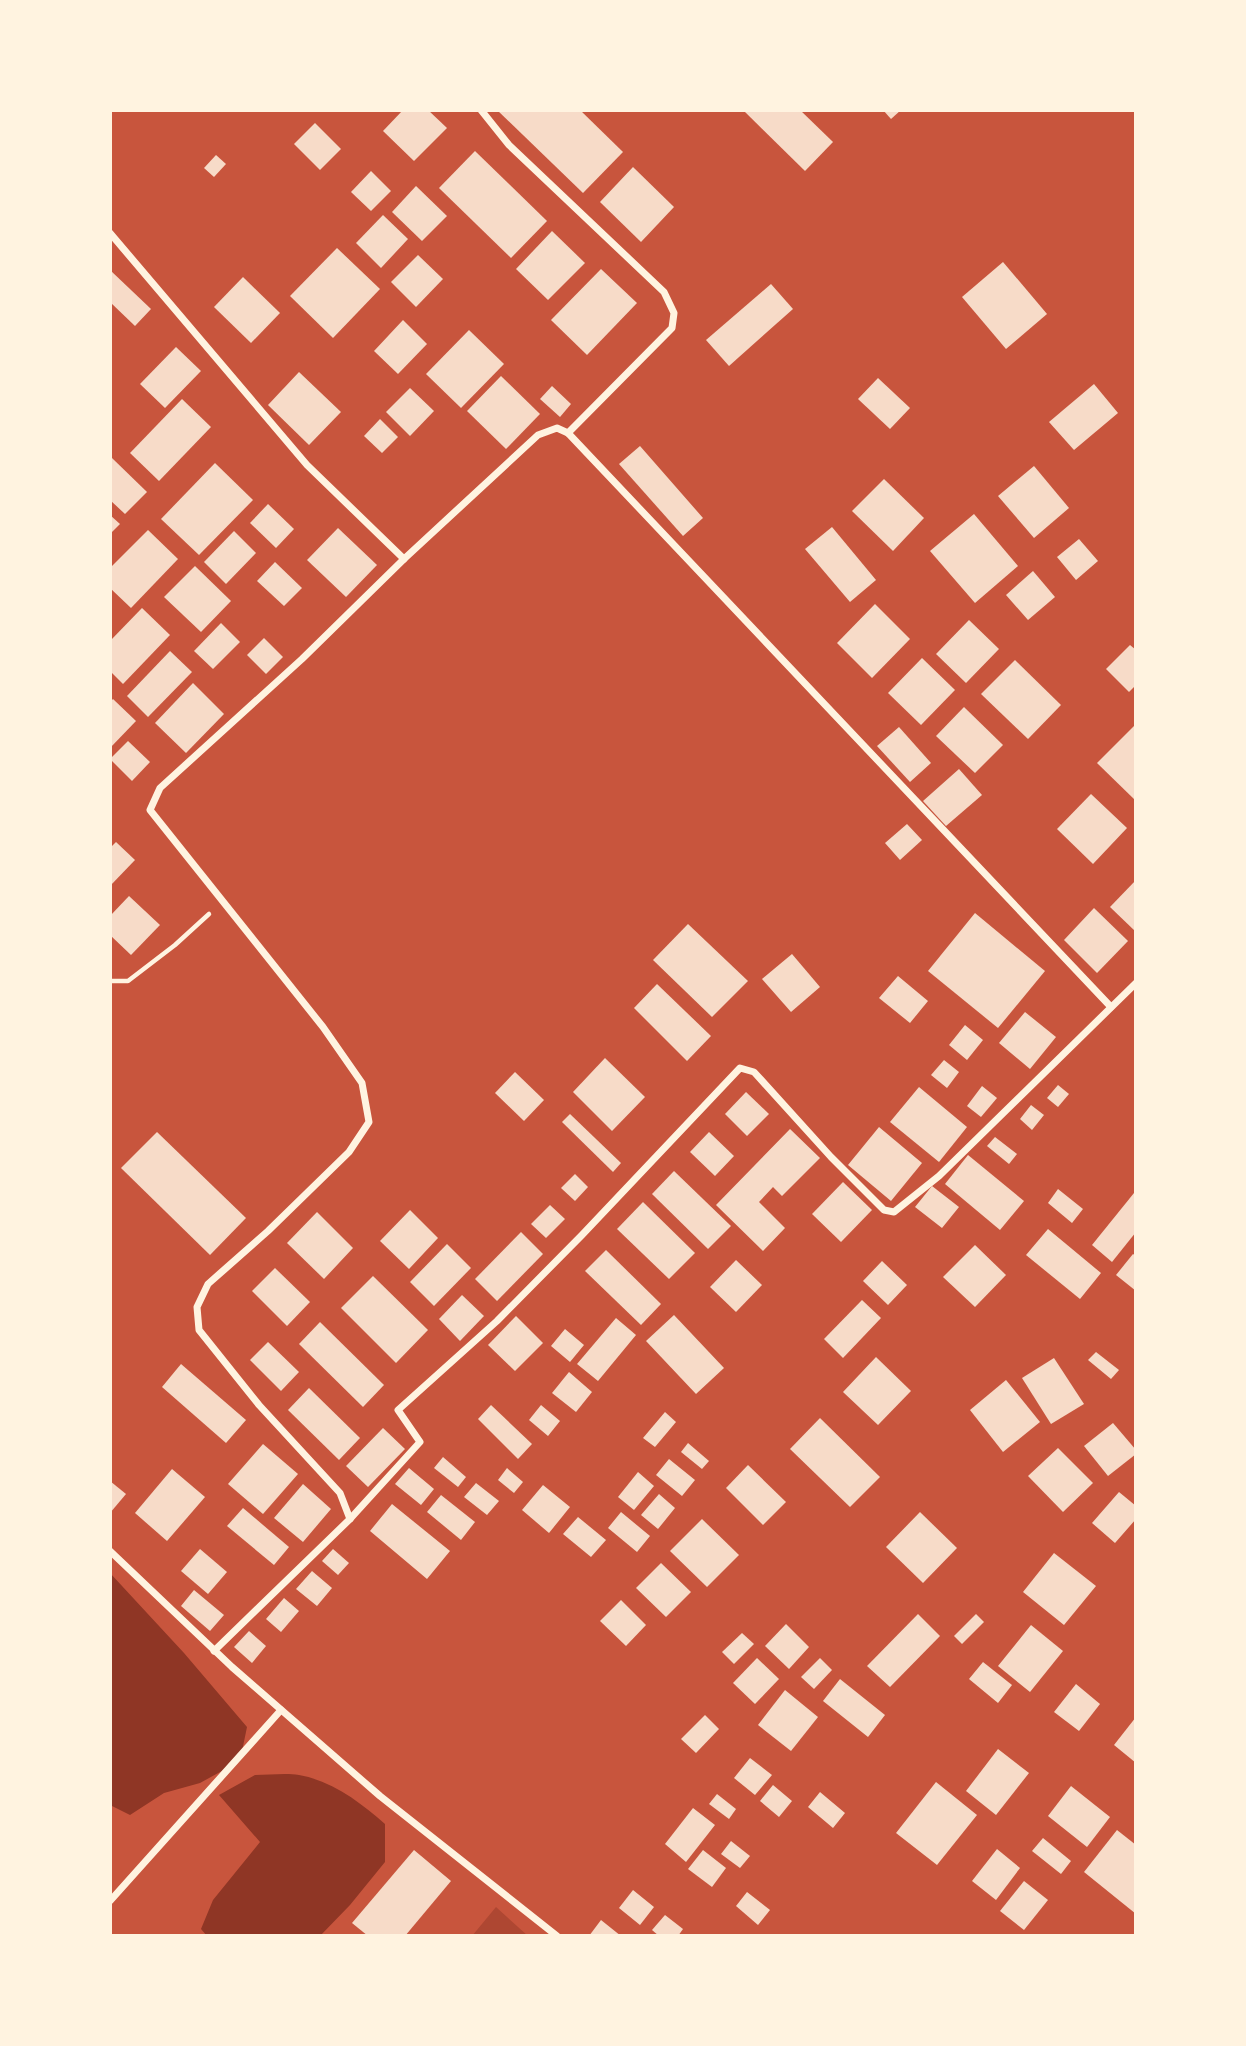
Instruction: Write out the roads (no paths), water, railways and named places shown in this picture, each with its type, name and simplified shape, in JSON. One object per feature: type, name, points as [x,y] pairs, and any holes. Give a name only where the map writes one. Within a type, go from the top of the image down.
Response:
[{"type":"street","points":[[481,110],[509,145],[664,292],[674,313],[672,328],[568,433]]},
{"type":"street","points":[[110,233],[307,466],[404,559]]},
{"type":"street","points":[[350,1519],[340,1493],[259,1405],[200,1331],[197,1307],[208,1284],[268,1231],[349,1152],[369,1122],[362,1083],[323,1027],[150,810],[160,788],[302,659],[404,559],[538,435],[557,428],[568,433],[1111,1007]]},
{"type":"street","points":[[214,1651],[350,1519],[419,1442],[398,1410],[506,1312],[740,1068],[754,1072],[831,1157],[884,1210],[894,1212],[939,1177],[1136,983]]},
{"type":"street","points":[[110,1551],[214,1651],[380,1796],[557,1936]]},
{"type":"street","points":[[110,1901],[281,1710]]}]
